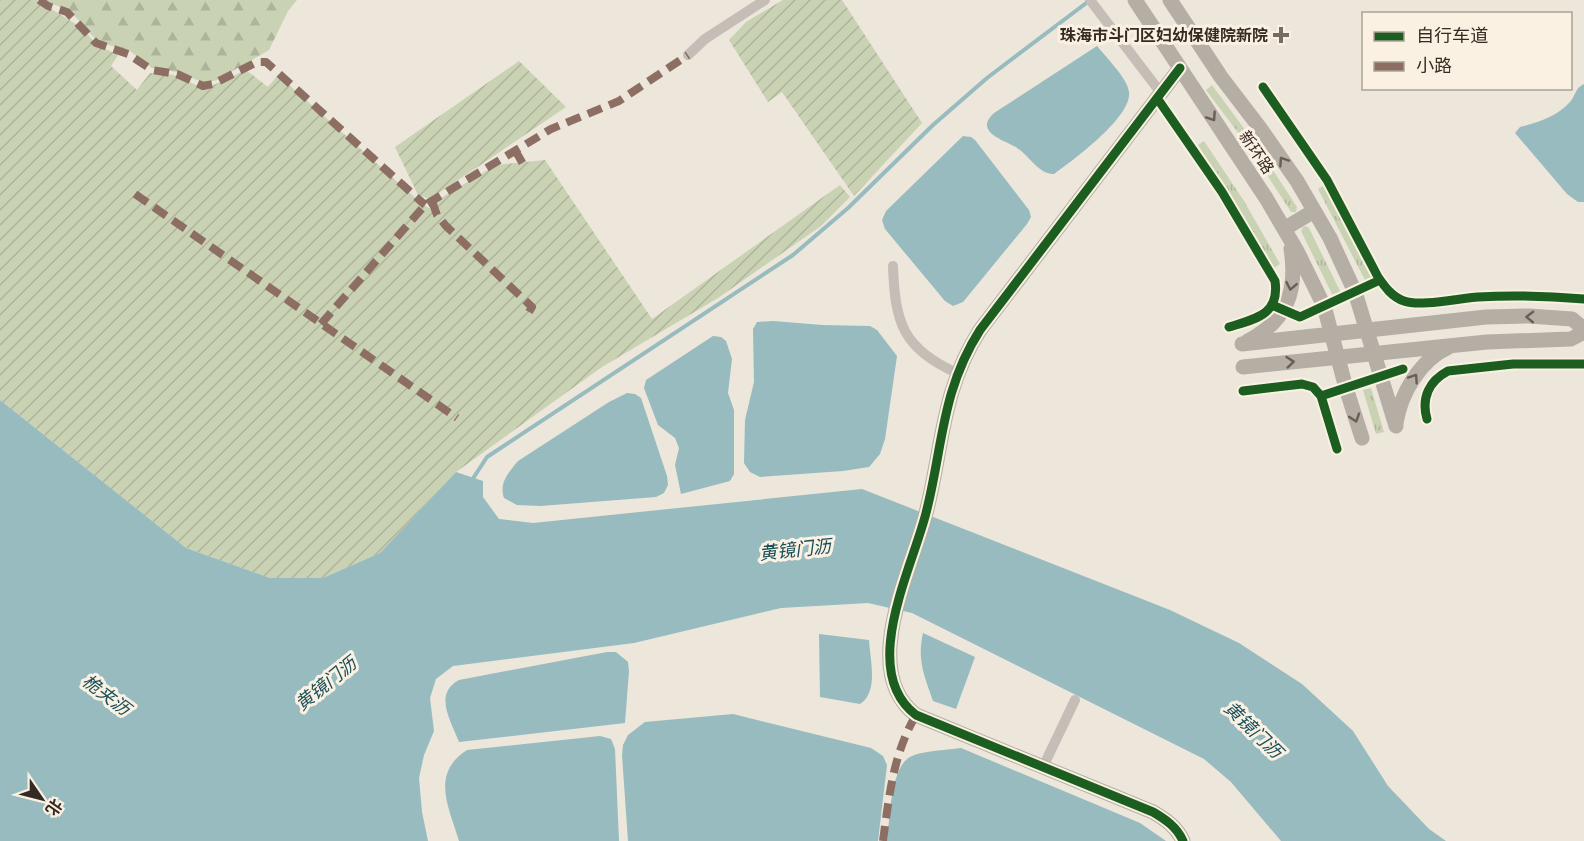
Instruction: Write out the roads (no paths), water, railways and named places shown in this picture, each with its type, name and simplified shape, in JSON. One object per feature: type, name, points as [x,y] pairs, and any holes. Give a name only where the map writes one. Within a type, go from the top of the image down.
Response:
[{"type":"street","points":[[688,55],[705,39],[765,0]]},
{"type":"street","points":[[1090,0],[1161,93]]},
{"type":"street","name":"新环路","points":[[1135,0],[1266,198],[1324,306],[1362,438]]},
{"type":"street","name":"新环路","points":[[1170,0],[1221,77],[1297,181],[1330,238],[1354,292],[1396,426],[1402,400],[1415,376],[1432,358],[1453,345]]},
{"type":"street","points":[[1180,68],[980,330],[967,351],[957,373],[944,420],[926,513],[895,611],[890,644],[892,678],[896,692],[904,706],[931,722],[1153,812],[1168,821],[1183,841]]},
{"type":"street","points":[[1243,367],[1453,345],[1529,339],[1570,339],[1584,331],[1572,319],[1530,316],[1486,317],[1242,344],[1273,324],[1284,310],[1291,293],[1293,262],[1284,229],[1314,211]]},
{"type":"street","points":[[893,266],[894,299],[905,331],[914,346],[927,358],[957,373]]},
{"type":"street","points":[[1043,767],[1075,700]]},
{"type":"water","points":[[1097,46],[1121,74],[1129,92],[1127,102],[1112,125],[1087,148],[1054,174],[1049,174],[1040,169],[1017,147],[990,132],[987,123],[994,113]]},
{"type":"water","points":[[1584,84],[1584,202],[1578,202],[1567,194],[1515,133],[1520,127],[1540,121],[1560,111]]},
{"type":"water","points":[[963,136],[975,140],[1029,210],[1031,217],[963,302],[953,306],[945,301],[885,229],[882,220],[886,211]]},
{"type":"water","points":[[757,322],[870,326],[877,330],[897,356],[885,439],[880,454],[869,467],[760,477],[750,472],[744,463],[745,420],[754,382],[753,329]]},
{"type":"water","points":[[713,336],[721,337],[726,341],[732,359],[728,393],[734,410],[734,474],[730,481],[681,494],[675,465],[679,448],[675,438],[658,425],[644,388],[646,380]]},
{"type":"water","points":[[627,393],[641,398],[667,476],[668,485],[664,493],[656,497],[540,506],[517,505],[504,498],[504,483],[518,461],[609,402]]},
{"type":"water","points":[[0,400],[186,548],[270,578],[323,578],[380,553],[456,472],[483,481],[483,497],[499,519],[533,523],[862,489],[1170,610],[1239,643],[1302,684],[1353,731],[1388,786],[1429,829],[1446,841],[1281,841],[1231,782],[1204,759],[912,613],[868,603],[781,608],[634,643],[453,666],[436,679],[430,698],[434,731],[424,755],[419,778],[422,812],[428,841],[0,841]]},
{"type":"water","points":[[923,633],[975,657],[956,709],[933,701],[921,660]]},
{"type":"water","points":[[819,634],[869,640],[872,666],[870,692],[860,704],[820,697]]},
{"type":"water","points":[[616,652],[628,662],[625,723],[459,742],[445,700],[451,686],[459,680]]},
{"type":"water","points":[[733,714],[871,748],[883,756],[887,765],[878,841],[628,841],[622,755],[623,745],[628,735],[645,722]]},
{"type":"water","points":[[600,736],[611,739],[615,749],[619,841],[459,841],[447,804],[446,780],[456,759],[467,750]]},
{"type":"water","points":[[961,748],[1140,823],[1166,841],[887,841],[892,795],[898,772],[903,763],[910,757],[921,753]]},
{"type":"waterway","points":[[472,480],[487,457],[793,255],[848,208],[933,125],[987,78],[1089,1]]},
{"type":"place","name":"珠海市斗门区妇幼保健院新院","points":[[1281,35]]},
{"type":"water label","name":"黄镜门沥","points":[[795,550]]},
{"type":"water label","name":"黄镜门沥","points":[[326,684]]},
{"type":"water label","name":"桅夹沥","points":[[106,695]]},
{"type":"water label","name":"黄镜门沥","points":[[1253,730]]}]
